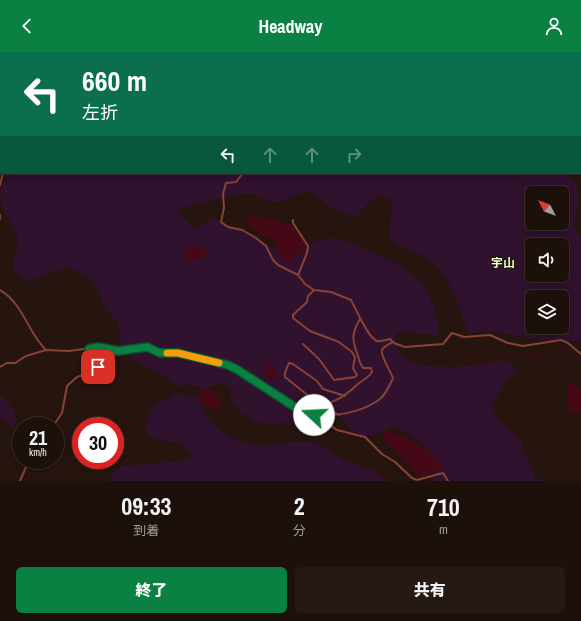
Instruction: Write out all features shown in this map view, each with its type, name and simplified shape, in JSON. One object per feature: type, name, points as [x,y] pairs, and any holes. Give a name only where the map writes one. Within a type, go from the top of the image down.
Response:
[{"type":"street","points":[[0,185],[4,174]]},
{"type":"street","points":[[242,174],[236,182],[226,183],[223,194],[224,208],[221,222],[228,227],[242,230],[256,238],[266,246],[273,260],[278,265],[298,275],[304,284],[314,290],[331,292],[351,300],[360,319],[375,340],[390,339],[401,346],[411,348],[443,344],[452,332],[470,338],[485,334],[508,343],[523,346],[561,340],[568,342],[581,354]]},
{"type":"street","points":[[293,220],[293,223],[308,246],[307,253],[298,275]]},
{"type":"street","points":[[0,290],[12,299],[29,327],[46,350]]},
{"type":"street","points":[[303,344],[319,359],[334,380],[355,377],[357,375],[353,368],[354,357],[352,352],[339,342],[310,331],[293,318],[293,315],[307,302],[308,296],[314,290]]},
{"type":"street","points":[[321,405],[330,403],[345,396],[359,383],[368,378],[372,372],[371,368],[363,368],[360,365],[353,344],[352,338],[360,319]]},
{"type":"street","points":[[310,417],[316,414],[339,415],[360,409],[379,399],[393,378],[384,360],[382,351],[393,342]]},
{"type":"street","points":[[0,367],[7,363],[15,364],[26,356],[46,350],[60,352],[98,347],[118,351],[147,347],[160,353],[178,353],[228,365],[248,375],[310,417],[328,424],[337,430],[365,437],[382,454],[395,462],[412,478],[417,480],[443,473],[448,481]]},
{"type":"street","points":[[59,417],[62,413],[67,386],[76,377],[97,370],[98,367],[96,361],[89,349]]},
{"type":"street","points":[[339,415],[321,405],[285,377],[289,364],[297,366],[312,377],[323,389],[345,396]]},
{"type":"street","points":[[328,424],[334,415]]},
{"type":"street","points":[[20,481],[25,469]]},
{"type":"shaded area","points":[[11,174],[566,174],[575,182],[578,192],[574,226],[575,230],[581,236],[581,341],[536,339],[492,331],[468,333],[453,291],[441,272],[425,257],[398,245],[390,239],[393,204],[390,200],[381,195],[370,201],[357,216],[353,217],[334,210],[315,194],[306,191],[280,202],[271,202],[253,194],[238,194],[176,210],[195,230],[213,217],[287,255],[299,253],[313,242],[330,238],[342,240],[380,255],[407,270],[417,278],[432,301],[439,336],[397,331],[397,347],[404,357],[418,364],[454,367],[502,360],[513,365],[517,371],[505,383],[491,406],[499,421],[521,441],[535,478],[545,481],[433,481],[435,462],[430,452],[419,441],[400,429],[394,427],[372,436],[364,436],[345,423],[336,412],[325,412],[318,409],[310,411],[289,422],[274,425],[259,422],[240,412],[231,400],[230,388],[224,384],[215,384],[206,389],[188,384],[176,386],[164,375],[136,362],[124,351],[121,344],[118,324],[107,310],[93,281],[89,277],[67,268],[60,269],[31,280],[19,276],[14,268],[17,236],[1,203],[0,185]],"holes":[[[187,245],[204,248],[204,257],[187,262]]]},
{"type":"shaded area","points":[[258,216],[264,219],[272,218],[284,224],[291,224],[307,249],[298,254],[291,263],[286,262],[279,256],[275,242],[254,230],[246,222],[247,217]]},
{"type":"shaded area","points":[[185,245],[203,247],[207,250],[207,254],[204,257],[187,262]]},
{"type":"shaded area","points":[[268,364],[271,364],[277,372],[276,379],[271,381],[267,378],[263,370]]},
{"type":"shaded area","points":[[569,381],[581,389],[581,411],[577,415],[573,414],[568,407],[567,394]]},
{"type":"shaded area","points":[[203,387],[221,397],[222,403],[218,409],[211,410],[197,400]]},
{"type":"shaded area","points":[[174,394],[202,397],[204,411],[211,422],[217,429],[233,438],[260,445],[298,442],[315,443],[347,461],[376,472],[387,481],[111,481],[112,474],[118,469],[124,469],[124,466],[181,461],[192,456],[191,451],[179,444],[152,438],[147,430],[146,425],[150,411],[153,407]]},
{"type":"shaded area","points":[[0,395],[9,404],[15,415],[16,417],[12,417],[12,427],[0,416]]},
{"type":"shaded area","points":[[386,429],[394,434],[400,434],[416,444],[425,447],[444,467],[423,476],[417,474],[385,441],[382,435]]},
{"type":"waterway","points":[[466,353],[486,362],[509,354],[541,357],[563,348],[581,359]]},
{"type":"slow traffic","points":[[167,353],[173,352],[219,363]]},
{"type":"district","name":"宇山","points":[[503,263]]},
{"type":"route","points":[[98,367],[95,358],[89,349],[98,347],[118,351],[147,347],[160,353],[173,352],[205,359],[228,365],[248,375],[310,417],[314,415]]}]
